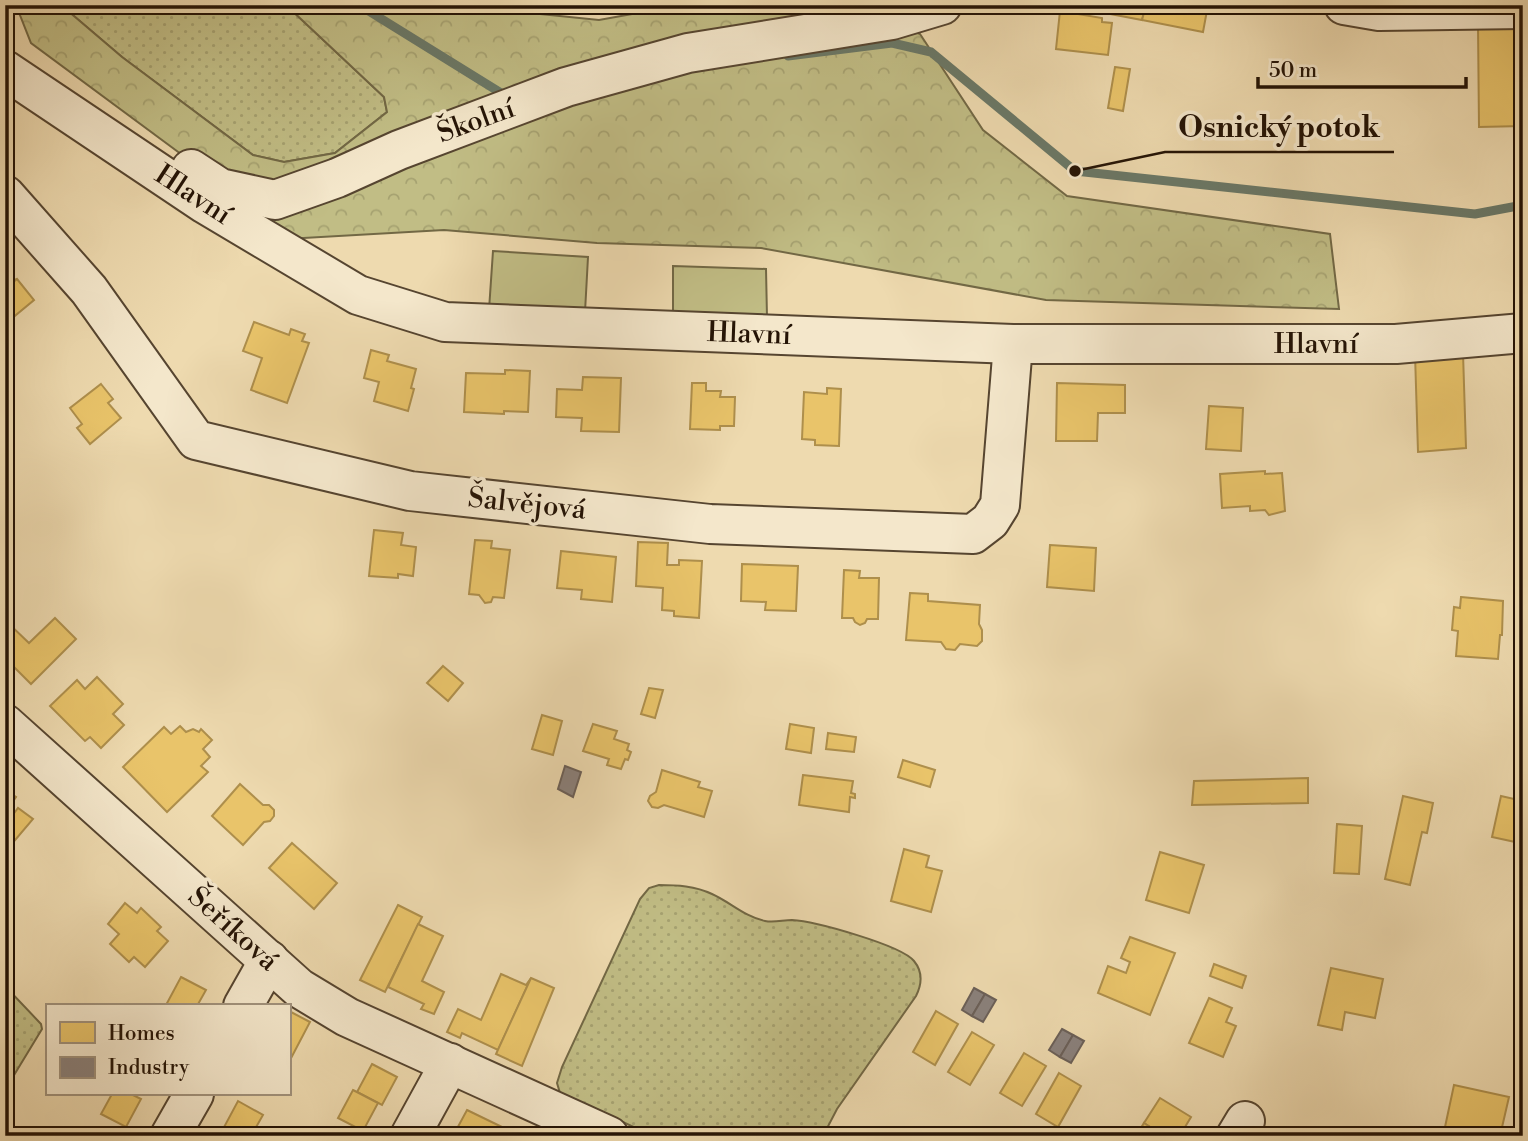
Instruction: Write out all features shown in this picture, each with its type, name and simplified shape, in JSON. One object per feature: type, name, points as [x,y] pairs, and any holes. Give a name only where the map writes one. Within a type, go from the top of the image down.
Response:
[{"type":"street","name":"Školní","points":[[39,91],[89,99],[220,188],[275,200],[566,87],[688,53],[892,20],[942,5]]},
{"type":"street","points":[[1367,7],[1523,9]]},
{"type":"street","name":"Hlavní","points":[[5,70],[205,204],[358,295],[445,322],[1013,344],[1396,344],[1523,333]]},
{"type":"street","name":"Šalvějová","points":[[5,195],[89,290],[196,440],[410,491],[710,524],[972,534],[990,521],[1000,505],[1013,344]]},
{"type":"street","name":"Šeříková","points":[[5,724],[299,988],[320,1003],[609,1136]]},
{"type":"street","points":[[244,1004],[269,960]]},
{"type":"street","points":[[410,1136],[450,1063]]},
{"type":"street","points":[[170,1136],[193,1096]]},
{"type":"green space","points":[[16,5],[61,5],[122,57],[253,155],[284,162],[335,153],[387,112],[384,97],[286,5],[477,5],[480,8],[599,20],[682,5],[852,5],[920,34],[983,130],[1067,196],[1330,234],[1339,309],[1046,300],[761,248],[597,243],[444,230],[286,239],[189,160],[31,43]]},
{"type":"green space","points":[[61,5],[286,5],[384,97],[387,112],[335,153],[284,162],[253,155],[122,57]]},
{"type":"green space","points":[[493,251],[588,257],[585,312],[489,310]]},
{"type":"green space","points":[[673,266],[766,269],[767,317],[673,317]]},
{"type":"green space","points":[[659,885],[686,886],[706,891],[765,921],[803,921],[837,929],[893,948],[917,965],[921,978],[916,996],[837,1109],[823,1136],[653,1136],[560,1093],[557,1083],[562,1067],[640,899],[649,888]]},
{"type":"green space","points":[[5,986],[41,1024],[42,1029],[5,1090]]},
{"type":"building: Homes","points":[[1090,5],[1146,5],[1142,20],[1089,10]]},
{"type":"building: Homes","points":[[1146,5],[1208,5],[1203,32],[1142,20]]},
{"type":"building: Homes","points":[[1060,11],[1102,18],[1102,22],[1112,23],[1108,55],[1056,49]]},
{"type":"building: Homes","points":[[1523,24],[1523,126],[1479,127],[1478,25]]},
{"type":"building: Homes","points":[[1115,67],[1130,69],[1123,111],[1108,108]]},
{"type":"building: Homes","points":[[5,268],[17,279],[5,289]]},
{"type":"building: Homes","points":[[17,279],[34,300],[5,324],[5,289]]},
{"type":"building: Homes","points":[[254,322],[289,335],[291,329],[305,334],[302,341],[309,343],[287,403],[251,390],[262,358],[243,351]]},
{"type":"building: Homes","points":[[371,350],[389,355],[387,361],[416,369],[408,411],[374,401],[379,382],[364,378]]},
{"type":"building: Homes","points":[[1463,353],[1466,448],[1418,452],[1415,354]]},
{"type":"building: Homes","points":[[505,370],[530,371],[528,412],[464,412],[466,373],[505,374]]},
{"type":"building: Homes","points":[[583,377],[621,378],[619,432],[581,431],[582,418],[556,417],[557,389],[582,390]]},
{"type":"building: Homes","points":[[692,383],[706,383],[706,391],[721,391],[720,397],[735,397],[734,426],[720,426],[720,430],[690,429]]},
{"type":"building: Homes","points":[[1057,383],[1125,385],[1125,413],[1098,413],[1097,441],[1056,441]]},
{"type":"building: Homes","points":[[101,384],[113,399],[108,403],[121,418],[90,444],[77,428],[82,424],[70,408]]},
{"type":"building: Homes","points":[[827,388],[841,389],[839,446],[815,445],[815,440],[802,439],[804,392],[827,394]]},
{"type":"building: Homes","points":[[1209,406],[1243,408],[1241,451],[1206,449]]},
{"type":"building: Homes","points":[[1265,471],[1265,474],[1282,473],[1285,511],[1269,515],[1265,510],[1250,511],[1250,506],[1222,508],[1220,474]]},
{"type":"building: Homes","points":[[374,530],[403,533],[401,545],[416,547],[413,576],[369,576]]},
{"type":"building: Homes","points":[[475,540],[492,541],[491,548],[510,550],[504,598],[493,597],[491,602],[485,603],[479,595],[469,594]]},
{"type":"building: Homes","points":[[638,542],[668,543],[667,565],[679,565],[679,560],[702,561],[699,618],[674,616],[674,611],[662,610],[663,588],[636,586]]},
{"type":"building: Homes","points":[[1050,545],[1096,548],[1094,591],[1047,587]]},
{"type":"building: Homes","points":[[561,551],[616,557],[612,602],[581,599],[582,590],[557,588]]},
{"type":"building: Homes","points":[[742,564],[798,566],[796,611],[765,610],[766,602],[741,601]]},
{"type":"building: Homes","points":[[844,570],[860,571],[859,578],[879,578],[878,619],[867,619],[860,625],[853,618],[842,618]]},
{"type":"building: Homes","points":[[910,593],[928,594],[928,601],[980,605],[982,641],[977,646],[960,644],[955,650],[946,649],[941,642],[906,640]]},
{"type":"building: Homes","points":[[1461,597],[1503,601],[1498,659],[1456,656],[1458,631],[1452,630],[1454,607],[1460,608]]},
{"type":"building: Homes","points":[[55,618],[76,639],[31,684],[5,658],[5,620],[29,643]]},
{"type":"building: Homes","points":[[443,666],[463,683],[448,701],[427,683]]},
{"type":"building: Homes","points":[[97,677],[123,704],[113,714],[124,725],[101,748],[90,737],[85,741],[50,706],[77,680],[85,689]]},
{"type":"building: Homes","points":[[649,688],[663,690],[655,718],[641,714]]},
{"type":"building: Homes","points":[[542,715],[562,721],[553,755],[532,749]]},
{"type":"building: Homes","points":[[593,724],[617,731],[614,739],[629,744],[627,750],[631,752],[621,769],[607,765],[609,759],[583,751]]},
{"type":"building: Homes","points":[[790,724],[814,728],[811,753],[786,749]]},
{"type":"building: Homes","points":[[180,726],[186,732],[193,729],[199,732],[201,729],[212,740],[203,749],[210,757],[201,766],[208,772],[167,812],[123,767],[164,727],[171,734]]},
{"type":"building: Homes","points":[[828,733],[856,737],[854,752],[826,749]]},
{"type":"building: Homes","points":[[903,760],[935,770],[930,787],[898,777]]},
{"type":"building: Homes","points":[[662,770],[700,782],[698,787],[712,791],[704,817],[664,805],[652,807],[648,801],[656,792]]},
{"type":"building: Homes","points":[[803,775],[853,781],[851,793],[855,794],[855,798],[850,797],[849,812],[799,805]]},
{"type":"building: Homes","points":[[1308,778],[1308,803],[1192,805],[1194,781]]},
{"type":"building: Homes","points":[[240,784],[263,805],[269,805],[274,810],[270,821],[264,822],[243,845],[212,816]]},
{"type":"building: Homes","points":[[5,789],[16,797],[6,812],[12,816],[18,808],[33,819],[5,852]]},
{"type":"building: Homes","points":[[1403,796],[1433,803],[1427,833],[1422,832],[1410,885],[1385,879]]},
{"type":"building: Homes","points":[[1501,796],[1523,801],[1523,848],[1518,847],[1515,842],[1492,837]]},
{"type":"building: Homes","points":[[1337,824],[1362,826],[1359,874],[1334,873]]},
{"type":"building: Homes","points":[[292,843],[337,883],[314,909],[269,868]]},
{"type":"building: Homes","points":[[904,849],[929,856],[926,867],[942,871],[931,912],[891,901]]},
{"type":"building: Homes","points":[[1160,852],[1204,865],[1189,913],[1146,900]]},
{"type":"building: Homes","points":[[125,903],[137,913],[141,908],[161,927],[157,931],[168,941],[145,967],[134,957],[129,962],[110,944],[119,934],[108,924]]},
{"type":"building: Homes","points":[[398,905],[422,917],[385,992],[360,980]]},
{"type":"building: Homes","points":[[418,924],[443,936],[422,981],[444,992],[434,1014],[421,1009],[424,1004],[388,987]]},
{"type":"building: Homes","points":[[1130,937],[1175,953],[1150,1015],[1098,993],[1108,966],[1126,973],[1130,962],[1121,958]]},
{"type":"building: Homes","points":[[1214,964],[1246,976],[1242,988],[1210,976]]},
{"type":"building: Homes","points":[[1331,968],[1383,979],[1375,1018],[1345,1012],[1342,1030],[1318,1025]]},
{"type":"building: Homes","points":[[501,974],[526,985],[531,978],[498,1050],[462,1033],[460,1038],[447,1032],[458,1009],[481,1020]]},
{"type":"building: Homes","points":[[181,977],[206,990],[198,1004],[167,1004]]},
{"type":"building: Homes","points":[[531,978],[554,988],[522,1066],[496,1054]]},
{"type":"building: Homes","points":[[1209,998],[1232,1008],[1226,1022],[1236,1026],[1223,1057],[1189,1043]]},
{"type":"building: Homes","points":[[936,1011],[958,1024],[935,1065],[913,1052]]},
{"type":"building: Homes","points":[[290,1012],[310,1022],[290,1060]]},
{"type":"building: Homes","points":[[972,1032],[994,1045],[970,1085],[948,1072]]},
{"type":"building: Homes","points":[[1024,1053],[1046,1066],[1022,1106],[1000,1093]]},
{"type":"building: Homes","points":[[372,1064],[397,1077],[382,1105],[357,1092]]},
{"type":"building: Homes","points":[[1059,1073],[1081,1086],[1058,1127],[1036,1114]]},
{"type":"building: Homes","points":[[1454,1085],[1509,1097],[1500,1136],[1463,1131],[1458,1134],[1445,1127]]},
{"type":"building: Homes","points":[[353,1090],[378,1103],[363,1131],[338,1118]]},
{"type":"building: Homes","points":[[111,1096],[135,1096],[141,1099],[126,1127],[101,1114]]},
{"type":"building: Homes","points":[[1160,1098],[1191,1117],[1182,1132],[1187,1136],[1164,1136],[1144,1123]]},
{"type":"building: Homes","points":[[238,1101],[263,1115],[251,1136],[235,1136],[223,1129]]},
{"type":"building: Homes","points":[[467,1110],[502,1127],[497,1136],[453,1136]]},
{"type":"building: Homes","points":[[1144,1123],[1164,1136],[1136,1136]]},
{"type":"building: Industry","points":[[565,766],[581,772],[573,797],[558,789]]},
{"type":"building: Industry","points":[[974,988],[985,994],[972,1016],[962,1010]]},
{"type":"building: Industry","points":[[985,994],[996,1000],[983,1022],[972,1016]]},
{"type":"building: Industry","points":[[1062,1029],[1073,1035],[1060,1057],[1049,1050]]},
{"type":"building: Industry","points":[[1073,1035],[1084,1041],[1071,1063],[1060,1057]]},
{"type":"waterway","points":[[359,5],[509,98]]},
{"type":"waterway","points":[[788,56],[892,43],[931,52],[1075,171],[1475,214],[1523,205]]},
{"type":"place","name":"Osnický potok","points":[[1075,171]]}]
